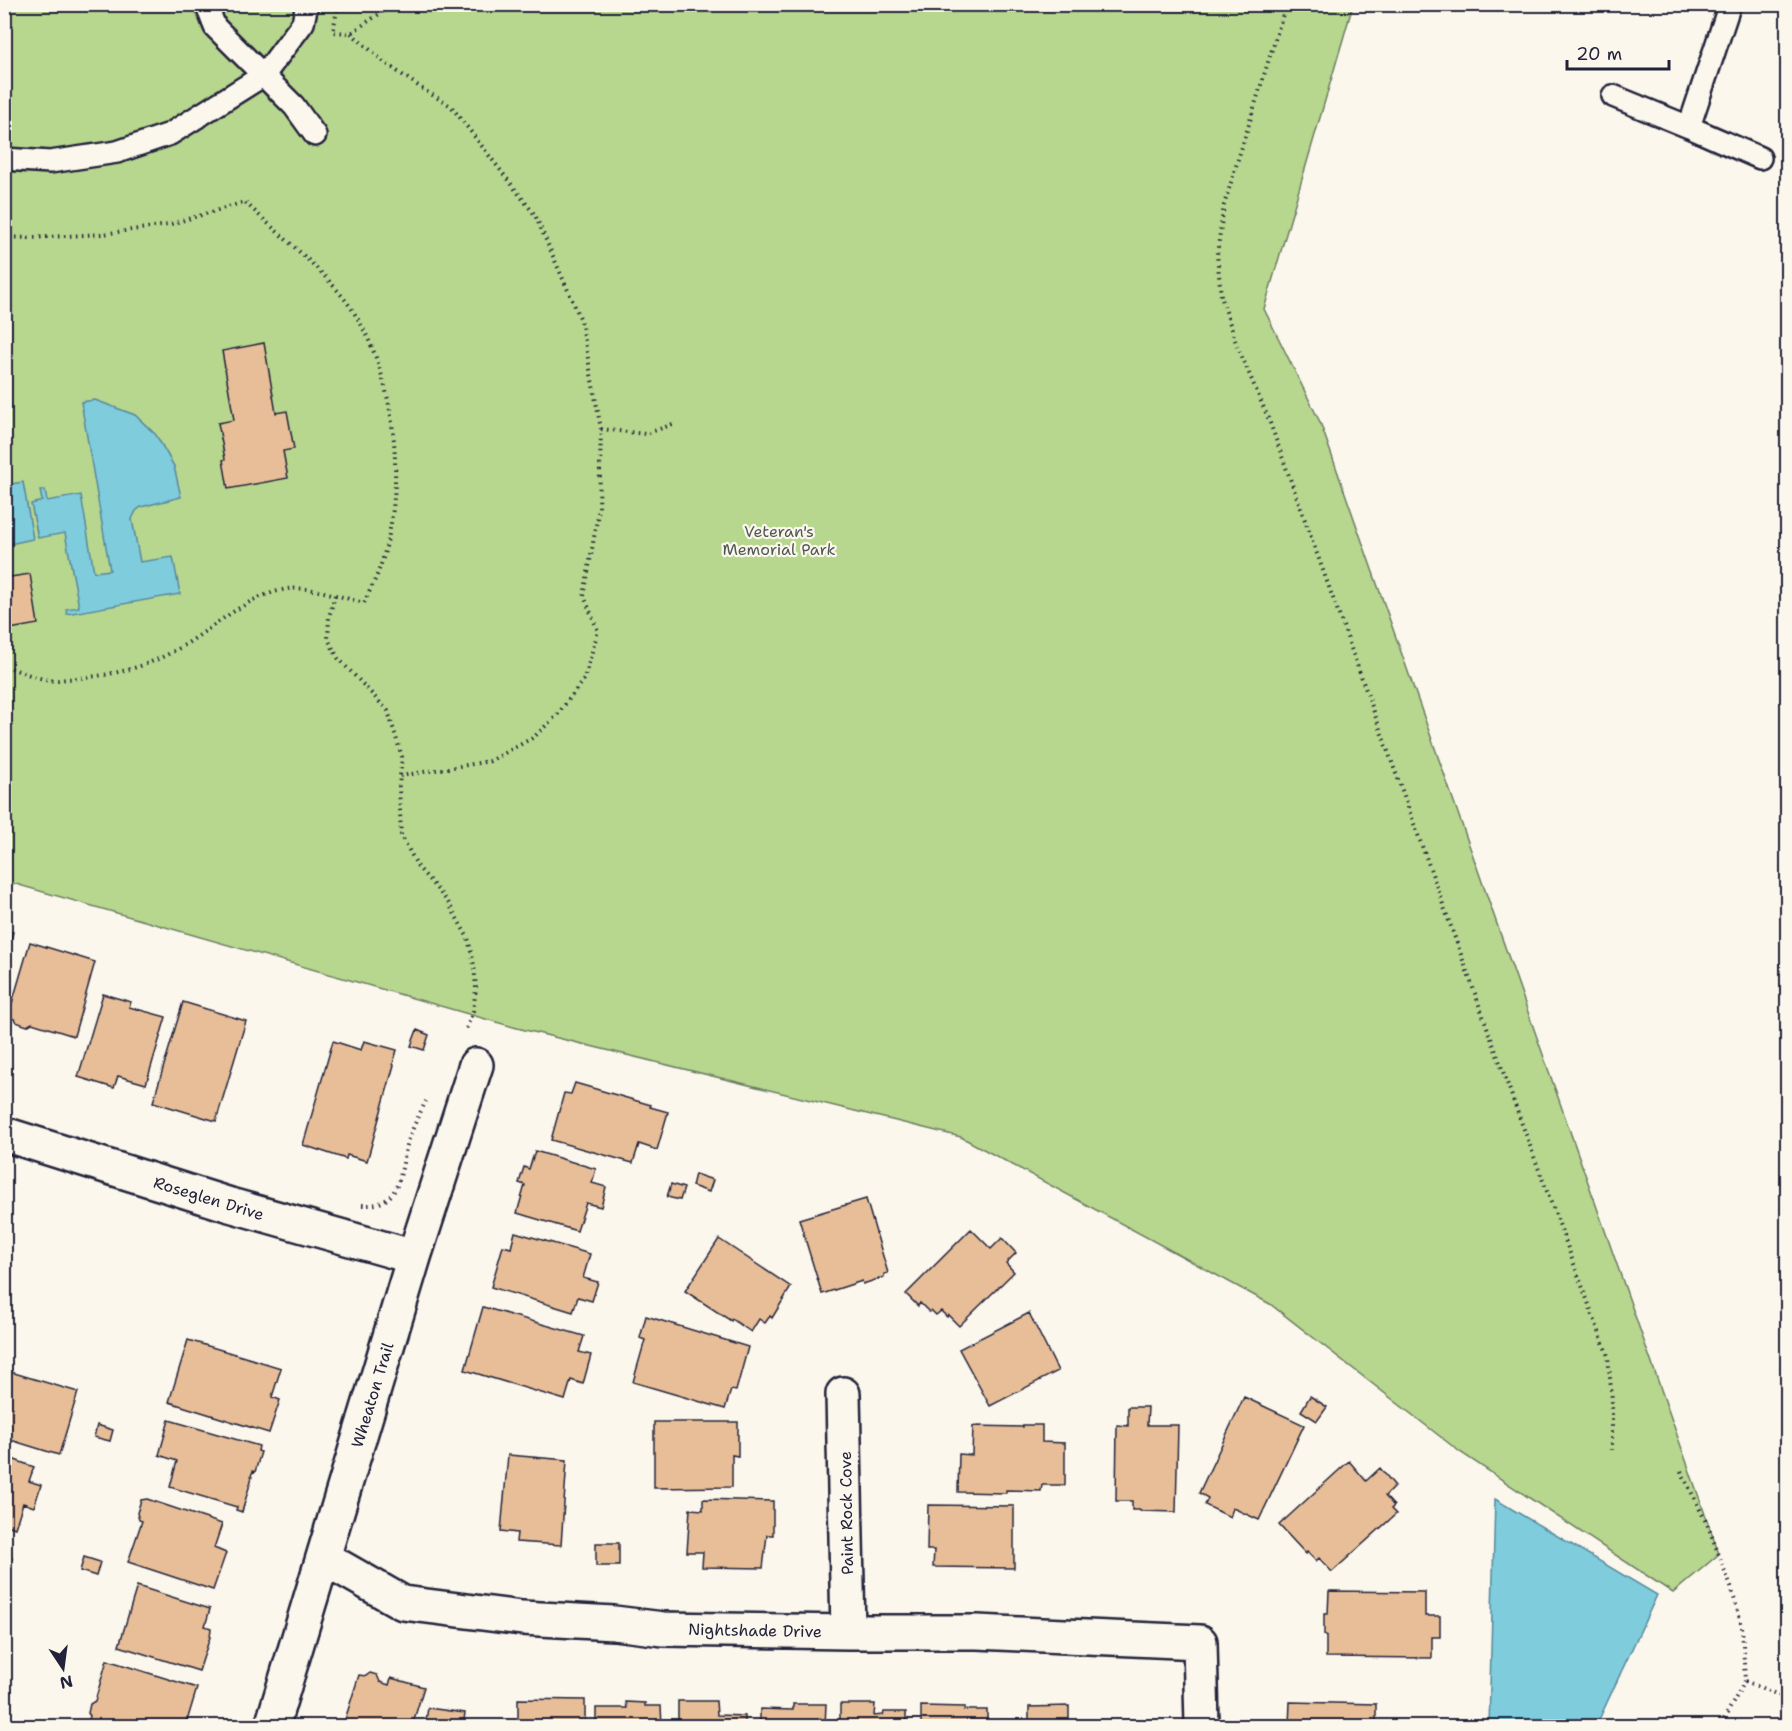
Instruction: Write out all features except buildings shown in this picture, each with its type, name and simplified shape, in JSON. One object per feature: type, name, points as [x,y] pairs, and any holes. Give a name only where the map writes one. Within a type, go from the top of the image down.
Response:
[{"type":"street","name":"Wheaton Trail","points":[[272,1726],[414,1257],[468,1052]]},
{"type":"street","name":"Roseglen Drive","points":[[4,1134],[230,1205],[414,1257]]},
{"type":"street","name":"Paint Rock Cove","points":[[843,1394],[848,1632]]},
{"type":"street","name":"Nightshade Drive","points":[[324,1558],[403,1603],[522,1618],[614,1623],[663,1629],[977,1632],[1200,1642],[1202,1726]]},
{"type":"lane","points":[[206,4],[215,27],[294,106],[315,135]]},
{"type":"lane","points":[[4,159],[50,162],[117,152],[170,134],[264,75],[303,23],[307,4]]},
{"type":"lane","points":[[1689,127],[1730,4]]},
{"type":"lane","points":[[1613,96],[1760,158]]},
{"type":"path","points":[[338,4],[333,32],[351,33],[394,4]]},
{"type":"path","points":[[1284,6],[1224,205],[1217,254],[1221,296],[1236,343],[1269,420],[1519,1116],[1608,1356],[1612,1400],[1612,1450]]},
{"type":"path","points":[[351,33],[384,62],[451,106],[535,215],[581,320],[601,429],[599,508],[584,596],[598,631],[584,679],[558,714],[534,737],[490,761],[400,776]]},
{"type":"path","points":[[4,237],[103,234],[168,225],[245,202],[320,273],[348,305],[364,331],[378,363],[387,395],[394,443],[395,494],[380,569],[364,603],[310,589],[289,589],[272,593],[244,604],[172,653],[141,665],[95,678],[50,680],[4,665]]},
{"type":"path","points":[[601,429],[646,434],[674,424]]},
{"type":"path","points":[[335,595],[329,617],[328,639],[338,658],[388,711],[402,757],[401,835],[417,867],[448,902],[468,938],[476,988],[473,1011],[466,1031],[468,1052]]},
{"type":"path","points":[[360,1204],[374,1205],[386,1200],[393,1193],[398,1184],[407,1143],[431,1092]]},
{"type":"path","points":[[1681,1471],[1708,1526],[1731,1587],[1742,1626],[1745,1681],[1720,1726]]},
{"type":"path","points":[[1745,1681],[1788,1699]]},
{"type":"green space","name":"Veteran's Memorial Park","points":[[4,5],[1353,5],[1264,309],[1320,422],[1719,1554],[1673,1593],[1460,1452],[1270,1304],[961,1137],[517,1028],[5,881]]},
{"type":"water","points":[[95,400],[135,415],[156,435],[174,466],[181,497],[141,507],[132,519],[140,562],[173,557],[180,594],[67,614],[66,609],[79,607],[65,533],[38,538],[31,504],[42,501],[40,490],[45,490],[47,501],[81,495],[94,572],[110,570],[81,402]]},
{"type":"water","points":[[23,482],[33,539],[5,545],[5,485]]},
{"type":"water","points":[[1495,1499],[1657,1595],[1596,1726],[1489,1726]]}]
